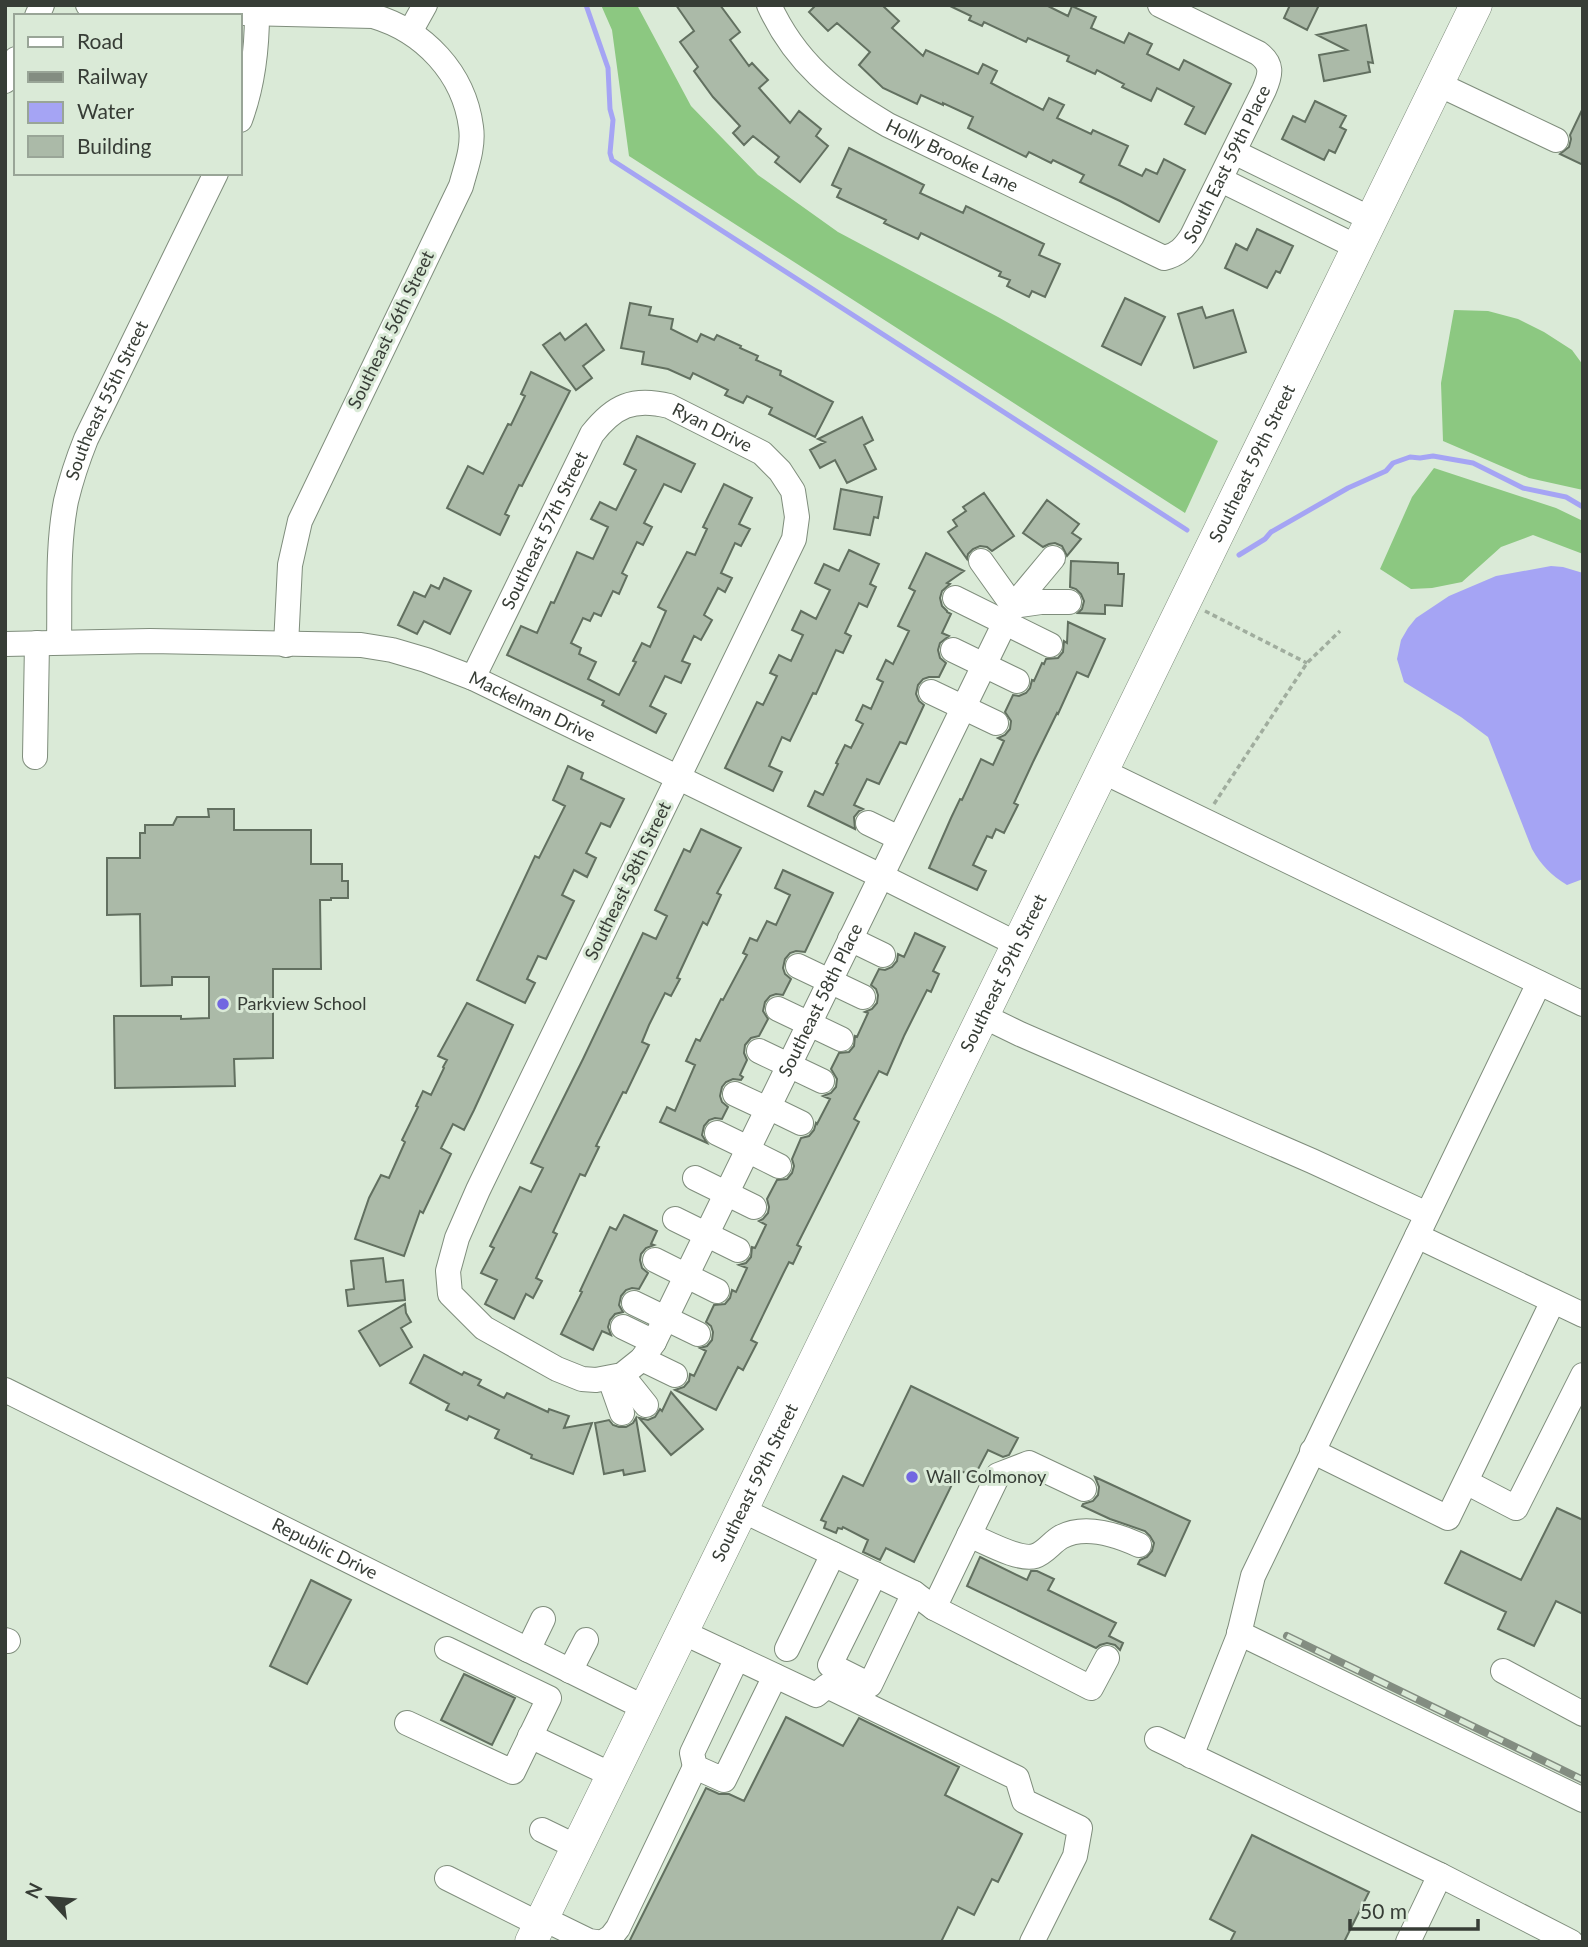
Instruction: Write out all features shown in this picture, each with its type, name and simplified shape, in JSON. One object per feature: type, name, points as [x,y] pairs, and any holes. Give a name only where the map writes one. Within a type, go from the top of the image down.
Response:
[{"type":"main road","name":"Southeast 59th Street","points":[[537,1928],[1476,5]]},
{"type":"street","points":[[88,5],[110,10],[373,16],[410,32],[425,5]]},
{"type":"street","name":"Holly Brooke Lane","points":[[769,5],[779,27],[798,52],[823,80],[853,105],[888,125],[1154,255],[1172,257]]},
{"type":"street","name":"South East 59th Place","points":[[1160,5],[1258,53],[1270,65],[1269,79],[1221,180],[1186,244],[1172,257]]},
{"type":"street","points":[[242,114],[254,75],[257,13]]},
{"type":"street","name":"Southeast 56th Street","points":[[286,645],[290,565],[300,521],[461,186],[469,158],[471,129],[460,88],[437,53],[410,32]]},
{"type":"street","points":[[5,81],[14,64]]},
{"type":"street","points":[[1438,84],[1556,139]]},
{"type":"street","points":[[1234,152],[1364,233]]},
{"type":"street","name":"Southeast 55th Street","points":[[35,757],[66,502],[76,466],[92,427],[215,175]]},
{"type":"street","points":[[1221,180],[1364,233]]},
{"type":"street","name":"Ryan Drive","points":[[636,402],[669,405],[762,453],[780,471]]},
{"type":"street","name":"Southeast 57th Street","points":[[473,678],[592,433],[605,417],[636,402]]},
{"type":"street","name":"Southeast 58th Street","points":[[616,1377],[582,1379],[557,1369],[484,1328],[450,1294],[448,1271],[457,1238],[478,1190],[794,538],[797,517],[793,491],[780,471]]},
{"type":"street","name":"Southeast 58th Place","points":[[616,1377],[648,1350],[1009,614],[1053,558]]},
{"type":"street","points":[[981,561],[1009,614]]},
{"type":"street","points":[[955,598],[1009,614],[1050,645]]},
{"type":"street","points":[[1009,614],[1041,602],[1069,602]]},
{"type":"street","name":"Mackelman Drive","points":[[5,644],[185,641],[361,645],[426,660],[473,678],[1017,944]]},
{"type":"street","points":[[953,650],[1017,681]]},
{"type":"street","points":[[931,692],[996,723]]},
{"type":"street","points":[[1102,771],[1583,1004]]},
{"type":"street","points":[[868,823],[900,838]]},
{"type":"street","points":[[850,939],[883,955]]},
{"type":"street","points":[[798,965],[863,997]]},
{"type":"street","points":[[1191,1756],[1239,1633],[1253,1576],[1539,983]]},
{"type":"street","points":[[778,1009],[841,1039]]},
{"type":"street","points":[[982,1016],[1312,1161],[1553,1301],[1583,1315]]},
{"type":"street","points":[[759,1051],[822,1081]]},
{"type":"street","points":[[735,1094],[801,1123]]},
{"type":"street","points":[[717,1133],[779,1166]]},
{"type":"street","points":[[695,1178],[754,1207]]},
{"type":"street","points":[[675,1219],[738,1250]]},
{"type":"street","points":[[655,1260],[717,1291]]},
{"type":"street","points":[[1312,1451],[1448,1518],[1553,1301]]},
{"type":"street","points":[[634,1303],[698,1334]]},
{"type":"street","points":[[623,1326],[675,1375]]},
{"type":"street","points":[[1466,1482],[1516,1508],[1583,1375]]},
{"type":"street","points":[[616,1377],[646,1405]]},
{"type":"street","points":[[616,1377],[622,1413]]},
{"type":"street","name":"Republic Drive","points":[[5,1390],[645,1708]]},
{"type":"street","points":[[934,1608],[998,1475],[1029,1463],[1084,1489]]},
{"type":"street","points":[[741,1510],[915,1593],[934,1608],[1091,1688],[1107,1658]]},
{"type":"street","points":[[969,1535],[1023,1557],[1037,1556],[1062,1536],[1079,1531],[1118,1535],[1139,1545]]},
{"type":"street","points":[[787,1649],[833,1554]]},
{"type":"street","points":[[875,1574],[830,1665],[870,1685],[915,1593]]},
{"type":"street","points":[[528,1650],[543,1619]]},
{"type":"street","points":[[682,1633],[816,1695],[827,1686],[1017,1779],[1024,1801],[1080,1828],[1075,1856],[1032,1942]]},
{"type":"street","points":[[1239,1633],[1583,1800]]},
{"type":"street","points":[[570,1671],[586,1640]]},
{"type":"street","points":[[407,1723],[513,1772],[549,1698],[447,1649]]},
{"type":"street","points":[[603,1942],[618,1928],[695,1767],[692,1753],[737,1658]]},
{"type":"street","points":[[1503,1671],[1583,1714]]},
{"type":"street","points":[[695,1767],[724,1780],[775,1676]]},
{"type":"street","points":[[530,1736],[612,1775]]},
{"type":"street","points":[[1157,1739],[1440,1875],[1571,1942]]},
{"type":"street","points":[[542,1830],[577,1847]]},
{"type":"street","points":[[1408,1942],[1440,1875]]},
{"type":"street","points":[[447,1878],[537,1928],[596,1942]]},
{"type":"path","points":[[1185,600],[1307,663]]},
{"type":"path","points":[[1203,820],[1307,663],[1340,631]]},
{"type":"green space","points":[[601,5],[637,5],[691,106],[758,175],[838,232],[998,317],[1218,441],[1185,513],[629,156],[612,30]]},
{"type":"green space","points":[[1454,310],[1488,311],[1518,319],[1572,350],[1583,365],[1583,490],[1529,478],[1443,441],[1441,383]]},
{"type":"green space","points":[[1434,468],[1556,508],[1583,521],[1583,554],[1533,535],[1501,547],[1462,582],[1411,589],[1380,569],[1412,497]]},
{"type":"water","points":[[1551,566],[1583,573],[1583,879],[1567,885],[1547,869],[1532,849],[1488,737],[1404,682],[1397,659],[1401,640],[1416,618],[1449,596],[1496,576]]},
{"type":"building","points":[[676,5],[720,5],[740,32],[730,40],[749,66],[752,63],[768,80],[759,88],[790,123],[799,111],[821,129],[816,136],[828,146],[800,182],[775,162],[779,157],[753,136],[744,145],[733,133],[740,126],[713,97],[694,71],[698,67],[680,42],[694,31]]},
{"type":"building","points":[[816,5],[882,5],[899,21],[892,28],[923,56],[926,50],[978,74],[983,64],[997,71],[991,83],[1043,110],[1049,98],[1064,105],[1057,118],[1091,134],[1093,130],[1128,146],[1119,165],[1142,176],[1146,169],[1157,174],[1164,159],[1185,170],[1159,222],[1080,182],[1084,175],[1029,152],[1026,157],[968,128],[973,117],[921,95],[917,104],[883,88],[859,65],[870,52],[837,23],[828,31],[809,12]]},
{"type":"building","points":[[948,5],[1046,5],[1068,16],[1072,6],[1096,17],[1091,28],[1124,43],[1129,33],[1152,44],[1147,54],[1179,70],[1184,60],[1231,84],[1205,134],[1185,124],[1194,107],[1157,88],[1151,101],[1122,87],[1124,84],[1097,70],[1095,74],[1067,61],[1069,56],[1028,38],[1026,42],[984,22],[982,26],[969,20],[971,16]]},
{"type":"building","points":[[1290,5],[1319,5],[1307,30],[1284,18]]},
{"type":"building","points":[[1366,25],[1373,63],[1368,62],[1370,72],[1324,81],[1319,55],[1347,50],[1317,35]]},
{"type":"building","points":[[1315,101],[1346,116],[1340,127],[1346,130],[1335,153],[1329,150],[1324,160],[1282,139],[1293,116],[1305,122]]},
{"type":"building","points":[[1583,108],[1583,165],[1560,154],[1569,147],[1570,135]]},
{"type":"building","points":[[849,148],[924,185],[920,193],[963,213],[966,206],[1044,244],[1039,255],[1060,264],[1045,297],[1032,291],[1029,297],[1007,286],[1010,280],[999,276],[1001,272],[921,233],[918,239],[884,223],[886,220],[837,197],[841,189],[832,185]]},
{"type":"building","points":[[1257,229],[1293,246],[1280,273],[1276,271],[1267,288],[1225,268],[1236,244],[1247,250]]},
{"type":"building","points":[[1125,298],[1165,317],[1141,365],[1102,346]]},
{"type":"building","points":[[630,303],[651,307],[649,315],[673,319],[671,329],[697,342],[701,334],[714,340],[717,335],[741,346],[740,348],[758,356],[756,360],[781,371],[780,375],[833,402],[815,437],[769,414],[772,408],[747,396],[743,403],[725,395],[728,390],[693,373],[690,379],[668,369],[642,364],[644,352],[621,348]]},
{"type":"building","points":[[1202,307],[1206,318],[1233,310],[1246,352],[1194,368],[1178,314]]},
{"type":"building","points":[[586,324],[604,350],[583,366],[592,378],[576,390],[543,345],[560,333],[565,340]]},
{"type":"building","points":[[531,372],[570,391],[522,486],[519,485],[505,514],[509,516],[500,535],[447,508],[468,466],[483,474],[525,396],[521,394]]},
{"type":"building","points":[[862,417],[873,440],[864,445],[876,469],[847,483],[835,460],[820,468],[810,450],[825,442],[818,439]]},
{"type":"building","points":[[637,436],[695,464],[681,492],[664,484],[644,523],[652,527],[643,545],[637,542],[622,573],[627,576],[619,594],[613,591],[601,616],[594,613],[590,621],[583,618],[571,643],[581,648],[579,654],[596,662],[588,679],[619,695],[636,662],[633,661],[642,643],[650,647],[666,611],[658,607],[687,552],[695,555],[707,529],[703,527],[724,484],[752,498],[739,524],[750,529],[741,546],[735,543],[721,573],[732,578],[725,592],[718,588],[704,615],[712,620],[701,640],[694,636],[682,661],[690,664],[681,683],[665,676],[650,706],[666,714],[656,733],[602,705],[604,701],[507,655],[521,626],[537,633],[577,552],[593,559],[608,527],[591,519],[600,502],[616,510],[636,470],[624,464]]},
{"type":"building","points":[[841,489],[882,497],[878,518],[874,517],[870,535],[834,529]]},
{"type":"building","points":[[984,493],[1014,536],[992,551],[980,546],[973,549],[967,559],[948,532],[957,526],[953,520],[966,511],[963,507]]},
{"type":"building","points":[[1047,500],[1079,524],[1072,533],[1081,539],[1067,556],[1062,546],[1055,543],[1043,547],[1023,533]]},
{"type":"building","points":[[849,550],[879,564],[870,584],[876,587],[867,607],[859,603],[845,633],[851,636],[843,653],[836,650],[790,741],[782,737],[769,766],[782,772],[773,791],[725,768],[757,702],[763,705],[777,676],[770,673],[779,655],[791,661],[803,635],[792,630],[801,611],[816,619],[830,590],[815,583],[824,564],[839,571]]},
{"type":"building","points":[[926,553],[964,571],[947,583],[950,584],[942,591],[940,598],[942,606],[951,614],[942,633],[949,636],[940,643],[938,650],[940,658],[946,663],[939,677],[923,679],[918,685],[916,694],[924,705],[906,744],[900,742],[879,784],[867,779],[854,805],[863,809],[854,817],[855,829],[808,806],[815,791],[823,795],[845,745],[851,748],[863,724],[856,720],[863,705],[871,709],[883,682],[877,679],[886,660],[893,664],[909,631],[898,626],[915,591],[909,588]]},
{"type":"building","points":[[1071,561],[1118,563],[1118,574],[1124,574],[1122,606],[1105,605],[1105,614],[1078,613],[1084,601],[1076,589],[1070,587]]},
{"type":"building","points":[[444,578],[471,591],[450,634],[424,621],[417,634],[398,625],[414,592],[425,597],[431,585],[439,589]]},
{"type":"building","points":[[1068,622],[1105,639],[1088,677],[1077,672],[1014,803],[1018,805],[1004,833],[996,829],[992,838],[987,836],[973,865],[986,871],[977,890],[929,868],[981,759],[993,765],[1004,741],[998,738],[1010,729],[1011,721],[1005,712],[1013,695],[1026,693],[1042,663],[1044,664],[1046,659],[1058,658],[1063,652],[1064,641],[1067,643]]},
{"type":"building","points":[[568,766],[583,773],[581,779],[624,799],[610,827],[601,823],[586,853],[596,858],[587,877],[574,870],[562,895],[574,901],[546,959],[538,956],[527,979],[535,983],[525,1003],[477,980],[535,856],[539,858],[565,806],[553,800]]},
{"type":"building","points":[[208,809],[234,809],[234,830],[311,830],[311,864],[342,864],[342,881],[348,881],[348,898],[320,900],[321,969],[273,969],[273,1058],[234,1059],[235,1086],[115,1088],[114,1016],[209,1018],[209,977],[172,977],[172,985],[141,986],[140,914],[107,915],[107,858],[140,858],[140,833],[145,833],[145,825],[173,825],[177,817],[209,817]]},
{"type":"building","points":[[701,829],[741,848],[717,893],[721,895],[707,925],[703,922],[677,978],[680,979],[671,996],[665,993],[649,1025],[642,1042],[649,1045],[596,1146],[599,1147],[585,1176],[580,1174],[553,1232],[557,1234],[536,1278],[542,1281],[533,1298],[526,1294],[514,1319],[485,1304],[497,1280],[481,1273],[494,1248],[490,1246],[520,1187],[531,1192],[543,1168],[531,1163],[643,933],[656,939],[667,916],[655,910],[684,849],[690,852]]},
{"type":"building","points":[[783,870],[833,893],[805,952],[790,953],[785,959],[783,968],[791,979],[783,995],[770,996],[765,1002],[763,1011],[768,1019],[759,1036],[751,1038],[745,1045],[747,1060],[740,1075],[743,1077],[741,1080],[726,1082],[722,1087],[720,1096],[728,1107],[722,1119],[709,1120],[704,1126],[702,1135],[707,1143],[660,1122],[667,1107],[675,1111],[695,1065],[686,1061],[696,1039],[700,1041],[747,955],[743,953],[750,938],[757,941],[767,921],[776,925],[790,895],[775,888]]},
{"type":"building","points":[[915,933],[945,947],[933,971],[939,974],[931,992],[927,990],[887,1075],[879,1071],[854,1119],[859,1122],[797,1245],[801,1247],[793,1264],[789,1262],[751,1340],[757,1343],[743,1370],[738,1367],[716,1410],[675,1390],[684,1387],[690,1374],[694,1376],[706,1351],[700,1348],[707,1346],[712,1340],[711,1326],[706,1322],[714,1305],[725,1304],[732,1290],[736,1292],[747,1268],[739,1265],[746,1263],[751,1257],[752,1247],[755,1248],[766,1225],[759,1221],[768,1213],[767,1199],[777,1180],[787,1179],[792,1173],[792,1159],[801,1138],[809,1136],[814,1130],[830,1099],[823,1096],[836,1087],[837,1079],[831,1069],[839,1053],[849,1052],[854,1046],[855,1036],[857,1037],[868,1013],[865,1012],[877,1003],[876,989],[871,985],[879,969],[892,967],[898,954],[904,957]]},
{"type":"building","points":[[467,1003],[513,1025],[474,1110],[464,1130],[453,1124],[441,1148],[451,1154],[423,1213],[420,1211],[404,1256],[355,1239],[369,1198],[381,1175],[389,1178],[423,1091],[431,1095],[444,1068],[447,1060],[438,1056]]},
{"type":"building","points":[[624,1215],[657,1231],[651,1244],[654,1245],[641,1254],[642,1268],[648,1273],[639,1289],[626,1290],[621,1296],[619,1305],[623,1312],[615,1314],[610,1320],[608,1327],[611,1335],[602,1331],[593,1350],[561,1334],[610,1227],[616,1230]]},
{"type":"building","points":[[383,1258],[386,1282],[403,1280],[405,1300],[348,1306],[346,1290],[354,1289],[351,1261]]},
{"type":"building","points":[[405,1304],[411,1322],[401,1328],[412,1347],[380,1366],[359,1331]]},
{"type":"building","points":[[424,1355],[462,1375],[464,1372],[481,1380],[478,1385],[504,1398],[507,1393],[548,1412],[549,1409],[569,1416],[564,1428],[592,1423],[573,1474],[531,1458],[532,1455],[495,1438],[499,1430],[469,1416],[467,1420],[446,1410],[449,1404],[410,1383]]},
{"type":"building","name":"Wall Colmonoy","points":[[911,1386],[1018,1438],[1009,1455],[1003,1457],[988,1450],[974,1477],[959,1470],[914,1562],[886,1548],[880,1560],[863,1552],[868,1540],[843,1527],[838,1528],[836,1533],[824,1528],[826,1522],[821,1520],[843,1476],[863,1486]]},
{"type":"building","points":[[671,1392],[703,1429],[671,1455],[639,1418],[648,1420],[655,1417],[660,1409],[662,1411]]},
{"type":"building","points":[[636,1418],[645,1471],[624,1475],[623,1470],[604,1474],[595,1423],[609,1420],[613,1425],[626,1427]]},
{"type":"building","points":[[1095,1477],[1190,1521],[1165,1576],[1138,1564],[1152,1551],[1154,1543],[1145,1531],[1082,1506],[1093,1501],[1098,1495],[1099,1487]]},
{"type":"building","points":[[1557,1508],[1583,1520],[1583,1614],[1556,1601],[1534,1646],[1498,1629],[1506,1612],[1445,1583],[1461,1551],[1521,1580]]},
{"type":"building","points":[[980,1557],[1027,1580],[1031,1571],[1054,1579],[1048,1590],[1116,1623],[1109,1636],[1123,1643],[1120,1650],[1107,1643],[1096,1648],[967,1586]]},
{"type":"building","points":[[311,1580],[351,1600],[307,1684],[270,1666]]},
{"type":"building","points":[[464,1674],[515,1698],[492,1745],[441,1720]]},
{"type":"building","points":[[786,1717],[843,1746],[859,1718],[959,1767],[945,1795],[1022,1834],[998,1882],[992,1879],[974,1915],[958,1907],[941,1942],[629,1942],[706,1788],[744,1801]]},
{"type":"building","points":[[1252,1835],[1369,1892],[1344,1942],[1230,1942],[1235,1932],[1210,1919]]},
{"type":"waterway","points":[[586,5],[608,68],[613,120],[610,153],[612,160],[1187,530]]},
{"type":"waterway","points":[[1239,555],[1265,539],[1271,532],[1348,488],[1386,471],[1393,463],[1410,457],[1433,456],[1473,463],[1523,488],[1566,497],[1583,507]]},
{"type":"railway","points":[[1287,1636],[1583,1780]]},
{"type":"place","name":"Parkview School","points":[[223,1004]]},
{"type":"place","name":"Wall Colmonoy","points":[[912,1477]]}]
